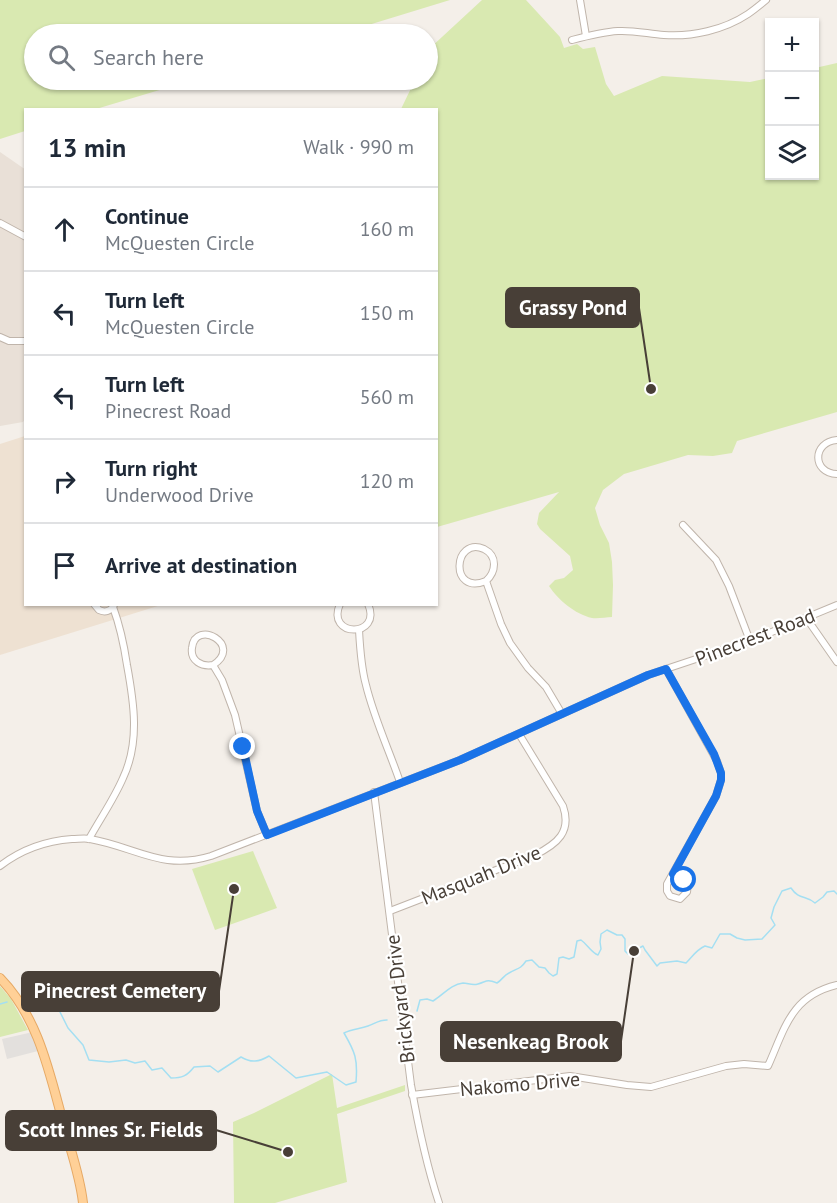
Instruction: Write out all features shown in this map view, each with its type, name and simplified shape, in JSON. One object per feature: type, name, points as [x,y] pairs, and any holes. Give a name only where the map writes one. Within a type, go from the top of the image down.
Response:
[{"type":"main road","points":[[0,978],[25,1011],[41,1044],[76,1167],[83,1203]]},
{"type":"street","points":[[580,0],[586,36]]},
{"type":"street","points":[[572,40],[619,31],[665,35],[697,33],[738,20],[766,0]]},
{"type":"street","points":[[0,223],[24,236]]},
{"type":"street","points":[[0,337],[9,341],[24,341]]},
{"type":"street","points":[[837,440],[825,443],[818,456],[823,469],[837,474]]},
{"type":"street","points":[[683,525],[716,560],[729,586],[750,641]]},
{"type":"street","points":[[478,548],[490,554],[494,561],[494,570],[486,581],[472,583],[461,574],[459,560],[465,552],[478,548]]},
{"type":"street","points":[[486,581],[510,643],[528,668],[546,687],[562,714]]},
{"type":"street","name":"Pinecrest Road","points":[[0,866],[18,853],[58,840],[89,839],[169,861],[199,860],[219,854],[460,760],[648,675],[750,641],[837,605]]},
{"type":"street","points":[[89,839],[129,763],[135,720],[120,627],[113,606],[108,611],[102,612],[95,606]]},
{"type":"street","points":[[339,606],[337,612],[340,623],[348,630],[359,630],[364,627],[371,618],[369,606]]},
{"type":"street","points":[[807,619],[837,662]]},
{"type":"street","points":[[359,630],[362,667],[371,704],[400,782]]},
{"type":"street","points":[[210,635],[219,639],[222,644],[223,654],[213,665],[198,663],[192,654],[193,643],[200,636],[210,635]]},
{"type":"street","points":[[213,665],[222,680],[235,715],[257,811],[267,835]]},
{"type":"street","points":[[666,669],[714,754],[721,773],[716,796],[673,874]]},
{"type":"street","name":"Masquah Drive","points":[[390,911],[535,855],[555,844],[560,838],[565,824],[563,806],[519,734]]},
{"type":"street","name":"Brickyard Drive","points":[[374,792],[412,1095],[424,1153],[439,1203]]},
{"type":"street","name":"Nakomo Drive","points":[[412,1095],[570,1076],[651,1087],[726,1066],[744,1064],[768,1066],[794,1011],[815,993],[826,987],[837,985]]},
{"type":"shaded area","points":[[0,152],[24,169],[24,420],[0,426]]},
{"type":"shaded area","points":[[24,436],[24,606],[158,606],[0,655],[0,444]]},
{"type":"shaded area","points":[[33,1032],[38,1051],[7,1059],[2,1039]]},
{"type":"green space","points":[[0,0],[450,0],[372,24],[24,24],[24,90],[160,90],[99,108],[24,108],[24,131],[0,139]]},
{"type":"green space","points":[[482,0],[526,0],[560,37],[564,48],[577,44],[583,49],[595,47],[606,84],[614,96],[662,76],[750,82],[765,79],[765,180],[819,180],[819,67],[837,63],[837,412],[737,441],[732,453],[713,456],[688,455],[624,474],[603,490],[595,508],[609,543],[612,562],[612,617],[592,618],[579,613],[562,601],[549,586],[573,570],[570,556],[537,524],[539,513],[559,492],[438,527],[438,108],[401,108],[410,90],[438,90],[438,41]]},
{"type":"green space","points":[[253,851],[277,908],[215,930],[192,869]]},
{"type":"green space","points":[[0,986],[11,999],[28,1030],[0,1037]]},
{"type":"green space","points":[[332,1074],[337,1108],[405,1085],[405,1091],[337,1114],[347,1182],[275,1203],[234,1203],[233,1122]]},
{"type":"waterway","points":[[417,1011],[420,1000],[433,1001],[451,988],[463,983],[472,985],[489,981],[497,983],[526,961],[532,960],[553,976],[557,974],[559,958],[574,957],[577,941],[581,940],[598,955],[601,949],[601,934],[607,930],[622,935],[625,939],[625,951],[628,954],[643,946],[657,966],[660,963],[677,961],[686,963],[705,946],[712,948],[720,934],[730,934],[745,940],[762,939],[775,925],[771,918],[782,891],[791,888],[797,894],[815,903],[827,892],[834,891],[837,894]]},
{"type":"waterway","points":[[28,995],[41,995],[54,1000],[68,1028],[83,1045],[89,1060],[109,1062],[126,1060],[135,1063],[145,1061],[152,1070],[162,1068],[171,1078],[184,1076],[194,1067],[210,1066],[218,1072],[241,1057],[255,1061],[269,1056],[296,1078],[327,1072],[346,1085],[356,1082],[357,1067],[353,1051],[344,1033],[387,1020]]},
{"type":"waterway","points":[[0,1004],[7,1002]]},
{"type":"place","name":"Grassy Pond","points":[[651,389]]},
{"type":"place","name":"Pinecrest Cemetery","points":[[234,889]]},
{"type":"place","name":"Nesenkeag Brook","points":[[634,951]]},
{"type":"place","name":"Scott Innes Sr. Fields","points":[[288,1152]]},
{"type":"route","points":[[243,747],[257,811],[267,835],[460,760],[666,669],[714,754],[721,773],[716,796],[673,874],[684,880]]}]
